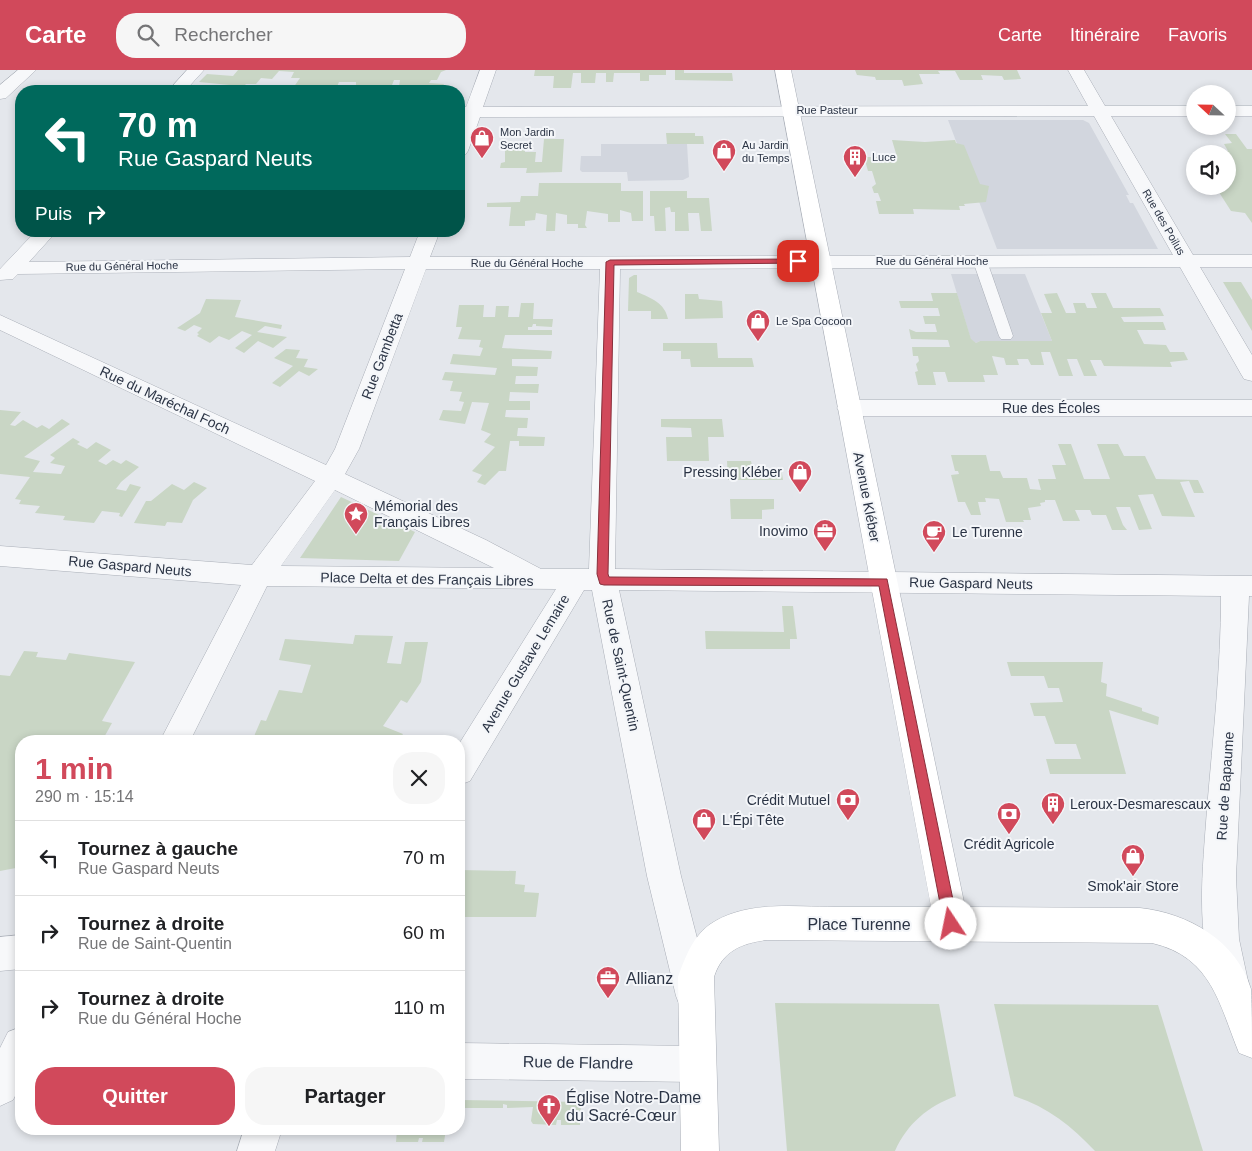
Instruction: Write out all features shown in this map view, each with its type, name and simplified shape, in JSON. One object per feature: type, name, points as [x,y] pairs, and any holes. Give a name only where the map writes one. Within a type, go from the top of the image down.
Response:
[{"type":"street","points":[[0,74],[5,70]]},
{"type":"street","points":[[0,94],[28,70]]},
{"type":"street","points":[[182,85],[196,70]]},
{"type":"street","points":[[466,112],[488,70]]},
{"type":"street","name":"Avenue Kléber","points":[[783,70],[951,924]]},
{"type":"street","name":"Rue des Poilus","points":[[1076,70],[1252,374]]},
{"type":"street","name":"Rue Pasteur","points":[[466,112],[790,110],[1186,111]]},
{"type":"street","points":[[1236,111],[1252,111]]},
{"type":"street","points":[[6,275],[41,237]]},
{"type":"street","name":"Rue Gambetta","points":[[330,479],[347,449],[428,237]]},
{"type":"street","name":"Rue du Général Hoche","points":[[6,275],[418,263],[1252,261]]},
{"type":"street","name":"Rue de Saint-Quentin","points":[[610,262],[602,558],[590,581],[695,1002]]},
{"type":"street","name":"Rue du Maréchal Foch","points":[[0,322],[330,479]]},
{"type":"street","name":"Rue des Écoles","points":[[849,408],[1252,408]]},
{"type":"street","points":[[178,735],[259,576],[330,479]]},
{"type":"street","name":"Place Delta et des Français Libres","points":[[330,479],[477,547],[541,581]]},
{"type":"street","name":"Rue Gaspard Neuts","points":[[0,556],[259,576]]},
{"type":"street","name":"Place Delta et des Français Libres","points":[[259,576],[541,581]]},
{"type":"street","name":"Rue Gaspard Neuts","points":[[541,581],[1243,586]]},
{"type":"street","name":"Avenue Gustave Lemaire","points":[[465,762],[590,581]]},
{"type":"street","name":"Rue de Bapaume","points":[[1231,985],[1224,952],[1219,877],[1235,624],[1243,586]]},
{"type":"street","name":"Place Turenne","points":[[700,1151],[695,1002],[696,977],[701,961],[719,939],[743,926],[767,923],[1140,925],[1163,928],[1184,937],[1203,950],[1218,965],[1231,985],[1252,1040]]},
{"type":"street","points":[[0,954],[15,953]]},
{"type":"street","points":[[0,1087],[15,1058]]},
{"type":"street","name":"Rue de Flandre","points":[[465,1060],[697,1064]]},
{"type":"street","points":[[256,1151],[261,1135]]},
{"type":"lane","points":[[980,261],[1006,336]]},
{"type":"shaded area","points":[[948,120],[1083,120],[1089,123],[1129,195],[1126,195],[1130,203],[1133,203],[1158,249],[997,249]]},
{"type":"shaded area","points":[[601,144],[687,144],[689,177],[683,180],[628,181],[627,172],[582,172],[580,170],[581,156],[601,156]]},
{"type":"shaded area","points":[[951,274],[1025,274],[1052,341],[980,341],[976,343],[971,340]]},
{"type":"green space","points":[[238,70],[446,70],[441,72],[437,80],[431,80],[429,83],[443,85],[399,85],[400,80],[394,80],[392,85],[356,85],[356,82],[339,82],[338,85],[295,85],[300,78],[291,78],[294,72],[279,71],[272,79],[261,78],[256,84],[230,85],[199,82],[207,74],[233,76]]},
{"type":"green space","points":[[535,70],[666,70],[666,75],[649,75],[649,81],[640,81],[640,73],[614,73],[613,82],[606,82],[606,73],[596,73],[595,83],[581,83],[581,73],[573,73],[571,88],[553,88],[554,76],[534,76]]},
{"type":"green space","points":[[675,70],[684,70],[684,73],[732,73],[733,81],[675,80]]},
{"type":"green space","points":[[855,70],[1017,70],[1021,79],[1004,80],[1002,76],[981,75],[983,80],[960,80],[955,71],[938,71],[940,74],[919,74],[923,84],[904,86],[902,80],[876,80],[875,77],[857,75]]},
{"type":"green space","points":[[666,133],[695,133],[695,136],[703,136],[704,144],[667,144]]},
{"type":"green space","points":[[1236,134],[1247,149],[1252,149],[1252,223],[1245,213],[1231,211],[1221,195],[1236,195],[1236,145],[1224,144],[1232,143],[1226,135]]},
{"type":"green space","points":[[544,139],[564,139],[562,172],[526,173],[527,168],[500,168],[501,163],[505,162],[505,147],[525,148],[525,152],[536,152],[535,162],[542,162]]},
{"type":"green space","points":[[892,140],[925,142],[955,140],[956,143],[964,145],[980,184],[989,186],[986,202],[964,204],[965,206],[959,206],[960,210],[913,209],[914,214],[879,214],[876,201],[881,201],[878,193],[874,193],[872,187],[876,184],[872,171],[868,171],[864,157],[897,157]]},
{"type":"green space","points":[[539,183],[621,183],[621,191],[643,191],[643,221],[632,221],[631,213],[620,210],[620,222],[608,222],[608,214],[587,211],[585,225],[587,228],[578,228],[578,224],[567,224],[567,215],[556,213],[555,231],[546,231],[547,215],[536,213],[535,220],[525,221],[525,226],[509,226],[511,207],[487,207],[487,203],[520,202],[521,196],[538,196]]},
{"type":"green space","points":[[650,191],[687,191],[687,198],[709,198],[712,231],[701,231],[699,213],[688,213],[689,231],[675,231],[675,212],[671,212],[670,207],[665,208],[666,231],[655,231],[654,216],[650,216]]},
{"type":"green space","points":[[637,275],[637,292],[661,305],[668,319],[651,319],[651,311],[628,311],[629,278]]},
{"type":"green space","points":[[1223,282],[1241,282],[1252,300],[1252,331]]},
{"type":"green space","points":[[931,293],[957,293],[971,339],[976,343],[980,341],[1052,341],[1041,313],[1052,313],[1044,294],[1057,293],[1066,313],[1076,313],[1073,303],[1085,303],[1087,308],[1097,308],[1091,293],[1106,293],[1113,308],[1160,308],[1164,316],[1121,317],[1124,322],[1163,322],[1166,330],[1137,330],[1144,344],[1166,345],[1170,352],[1184,352],[1188,360],[1170,362],[1172,367],[1104,366],[1101,360],[1090,360],[1097,376],[1084,376],[1077,359],[1067,359],[1073,376],[1059,376],[1050,352],[1041,352],[1044,365],[1031,365],[1028,359],[1017,359],[1019,365],[1006,365],[1004,358],[992,356],[998,375],[983,375],[985,382],[948,382],[945,372],[933,372],[936,385],[918,385],[915,372],[918,371],[916,364],[919,361],[918,356],[913,356],[912,347],[950,347],[948,340],[911,339],[909,329],[916,332],[937,332],[935,324],[925,324],[923,316],[940,316],[938,308],[901,308],[899,301],[933,301]]},
{"type":"green space","points":[[685,294],[698,294],[699,299],[722,301],[723,318],[685,319]]},
{"type":"green space","points":[[206,299],[241,300],[235,317],[282,325],[281,329],[265,326],[257,332],[287,337],[273,348],[258,341],[244,353],[235,348],[252,335],[242,331],[229,340],[219,336],[210,343],[197,336],[199,334],[197,333],[202,328],[194,325],[185,331],[177,328],[200,313]]},
{"type":"green space","points":[[521,303],[534,303],[533,319],[553,319],[552,327],[536,326],[536,324],[533,324],[532,327],[528,327],[528,330],[552,330],[552,335],[505,335],[502,348],[552,351],[551,359],[512,359],[512,366],[538,367],[537,376],[516,376],[515,384],[539,384],[538,393],[510,392],[509,401],[530,401],[530,410],[506,410],[505,417],[528,418],[527,428],[518,428],[517,436],[545,437],[544,446],[519,446],[519,441],[510,441],[506,471],[499,471],[485,485],[477,482],[482,475],[472,471],[495,447],[484,442],[491,434],[481,430],[489,403],[472,402],[465,424],[439,420],[443,410],[461,411],[464,402],[459,401],[462,392],[450,391],[453,381],[442,380],[445,372],[495,375],[497,368],[450,364],[453,354],[480,356],[483,348],[479,347],[481,340],[458,339],[462,327],[456,327],[459,305],[484,305],[483,317],[495,317],[496,306],[509,306],[508,317],[519,317]]},
{"type":"green space","points":[[663,343],[717,343],[718,358],[752,358],[754,367],[691,367],[690,359],[681,359],[681,351],[663,351]]},
{"type":"green space","points":[[286,349],[300,350],[296,358],[308,359],[304,367],[318,369],[309,376],[299,371],[280,387],[272,383],[293,366],[274,358]]},
{"type":"green space","points":[[0,410],[21,412],[10,425],[15,426],[23,420],[37,428],[42,425],[49,429],[62,419],[70,424],[24,457],[40,461],[33,472],[61,474],[65,466],[50,463],[55,458],[50,455],[73,438],[80,442],[77,444],[87,449],[96,442],[111,450],[98,461],[106,465],[113,460],[121,464],[126,460],[139,467],[121,482],[116,489],[126,491],[130,484],[141,487],[122,517],[119,516],[120,513],[102,511],[94,523],[63,520],[65,516],[35,513],[40,506],[19,504],[21,500],[15,499],[30,477],[0,474]]},
{"type":"green space","points":[[661,419],[722,419],[724,437],[708,437],[709,461],[667,461],[666,437],[692,437],[691,428],[661,427]]},
{"type":"green space","points":[[1058,444],[1071,444],[1084,479],[1110,479],[1097,444],[1118,444],[1124,456],[1145,456],[1156,479],[1198,480],[1204,493],[1194,493],[1189,481],[1180,482],[1195,517],[1162,516],[1153,494],[1138,495],[1152,529],[1139,530],[1130,507],[1116,507],[1127,530],[1112,530],[1106,515],[1092,515],[1090,510],[1075,510],[1080,521],[1063,521],[1055,500],[1045,500],[1045,502],[1040,503],[1041,506],[1028,508],[1031,520],[1023,520],[1024,522],[1006,522],[999,499],[985,498],[986,502],[978,502],[981,515],[971,515],[965,502],[958,502],[951,475],[959,474],[958,471],[955,471],[951,455],[986,455],[990,471],[1000,471],[1003,478],[1027,478],[1030,489],[1041,490],[1038,479],[1056,479],[1052,465],[1066,465]]},
{"type":"green space","points":[[727,461],[751,461],[753,470],[773,470],[781,467],[783,480],[728,480]]},
{"type":"green space","points":[[194,482],[207,488],[193,500],[182,523],[167,522],[165,526],[134,523],[146,501],[151,501],[172,484],[184,490]]},
{"type":"green space","points":[[341,497],[415,532],[399,561],[300,558]]},
{"type":"green space","points":[[730,499],[774,499],[774,509],[762,510],[762,519],[731,519]]},
{"type":"green space","points":[[782,606],[793,606],[797,639],[790,639],[790,649],[706,649],[705,631],[784,632]]},
{"type":"green space","points":[[355,635],[393,636],[387,663],[401,664],[405,642],[428,642],[421,682],[407,703],[401,700],[383,726],[402,735],[255,735],[261,720],[266,721],[279,690],[302,693],[311,665],[279,660],[285,639],[353,644]]},
{"type":"green space","points":[[24,651],[38,652],[36,657],[66,660],[69,653],[135,662],[102,721],[112,723],[105,735],[15,735],[15,868],[0,871],[0,675],[10,676]]},
{"type":"green space","points":[[1007,662],[1103,662],[1101,682],[1107,684],[1106,696],[1142,708],[1142,711],[1159,717],[1158,725],[1109,710],[1126,774],[1050,774],[1046,759],[1081,759],[1076,744],[1055,744],[1045,716],[1034,716],[1030,703],[1063,702],[1059,688],[1048,688],[1044,676],[1011,676]]},
{"type":"green space","points":[[465,870],[516,871],[515,884],[525,885],[524,892],[539,893],[536,917],[465,917]]},
{"type":"green space","points":[[775,1003],[939,1004],[956,1096],[936,1105],[912,1124],[895,1151],[787,1151]]},
{"type":"green space","points":[[994,1004],[1158,1005],[1203,1151],[1095,1151],[1077,1133],[1048,1111],[1014,1096]]},
{"type":"green space","points":[[465,1100],[581,1102],[580,1125],[561,1125],[561,1120],[557,1120],[556,1125],[533,1124],[531,1121],[533,1107],[507,1108],[507,1105],[503,1104],[503,1108],[465,1108]]},
{"type":"green space","points":[[397,1135],[445,1135],[444,1142],[422,1142],[423,1138],[419,1138],[418,1142],[396,1142]]},
{"type":"place","name":"Mon Jardin Secret","points":[[482,159]]},
{"type":"place","name":"Au Jardin du Temps","points":[[724,172]]},
{"type":"place","name":"Luce","points":[[855,178]]},
{"type":"place","name":"Le Spa Cocoon","points":[[758,342]]},
{"type":"place","name":"Pressing Kléber","points":[[800,493]]},
{"type":"place","name":"Mémorial des Français Libres","points":[[356,535]]},
{"type":"place","name":"Inovimo","points":[[825,552]]},
{"type":"place","name":"Le Turenne","points":[[934,553]]},
{"type":"place","name":"Crédit Mutuel","points":[[848,821]]},
{"type":"place","name":"Leroux-Desmarescaux","points":[[1053,825]]},
{"type":"place","name":"Crédit Agricole","points":[[1009,835]]},
{"type":"place","name":"L'Épi Tête","points":[[704,841]]},
{"type":"place","name":"Smok'air Store","points":[[1133,877]]},
{"type":"place","name":"Allianz","points":[[608,999]]},
{"type":"place","name":"Église Notre-Dame du Sacré-Cœur","points":[[549,1127]]},
{"type":"route","points":[[798,261],[610,262],[602,574],[604,581],[883,582],[951,924]]}]
